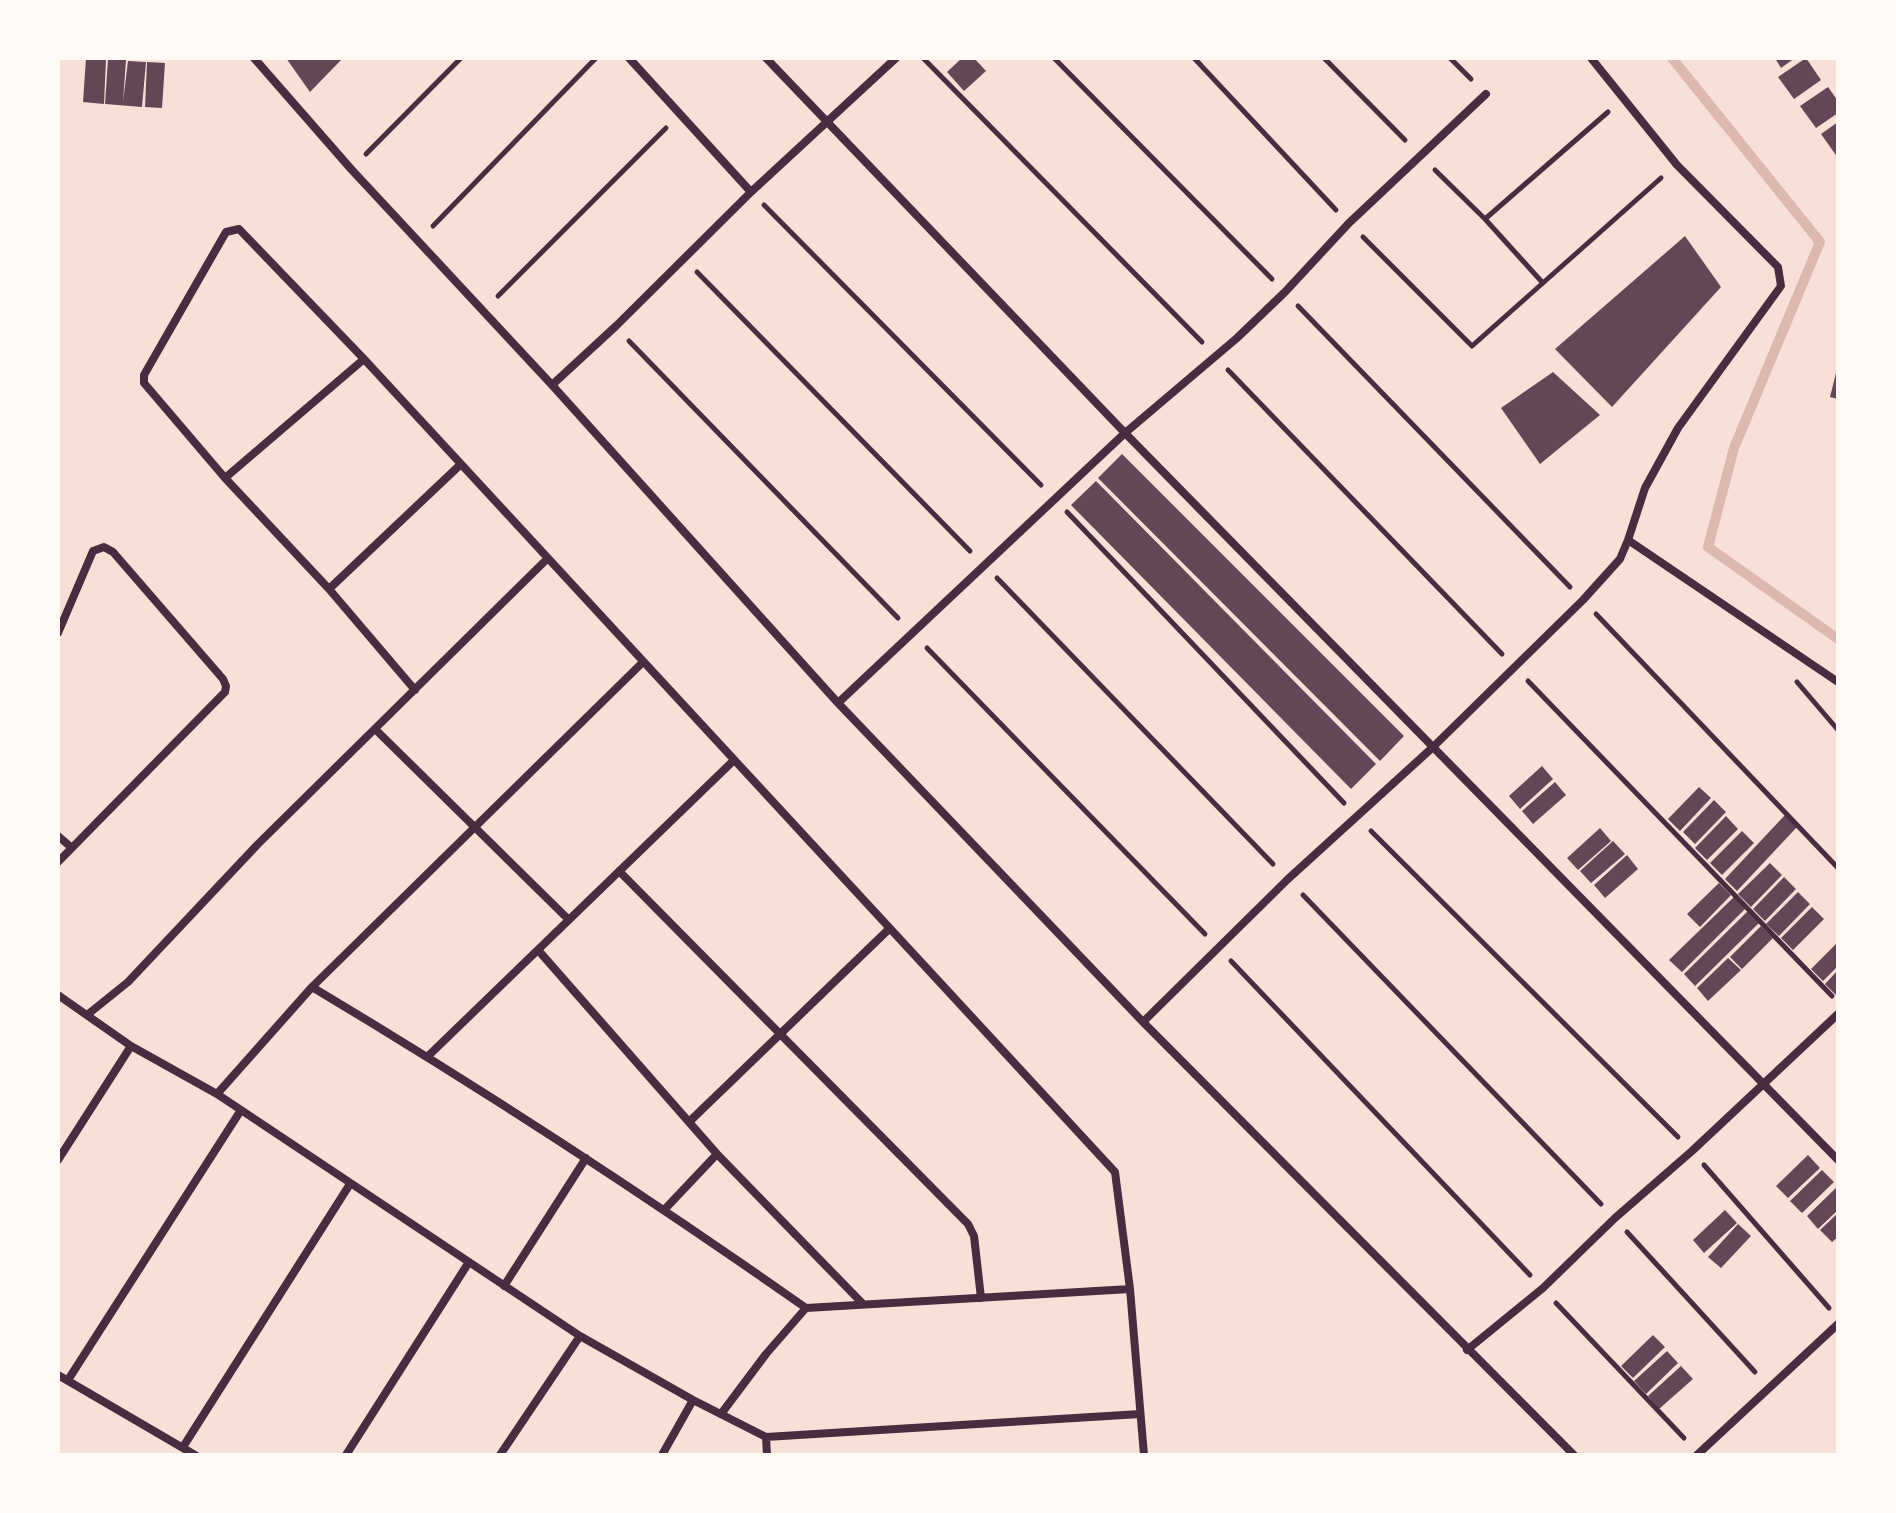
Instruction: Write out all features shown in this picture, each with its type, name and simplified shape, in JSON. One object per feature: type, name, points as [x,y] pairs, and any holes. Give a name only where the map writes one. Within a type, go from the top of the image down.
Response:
[{"type":"street","points":[[254,58],[351,169],[552,385],[838,703],[1143,1022],[1574,1455]]},
{"type":"street","points":[[629,58],[751,192]]},
{"type":"street","points":[[766,58],[1125,433],[1838,1160]]},
{"type":"street","points":[[552,385],[751,192],[896,58]]},
{"type":"street","points":[[1143,1022],[1288,879],[1432,748],[1583,600],[1620,559],[1645,488],[1678,428],[1781,286],[1778,267],[1677,165],[1591,58]]},
{"type":"street","points":[[838,703],[1125,433],[1216,357],[1285,292],[1349,223],[1486,94]]},
{"type":"street","points":[[415,690],[329,589],[225,478],[147,388],[144,375],[226,232],[239,229],[364,359],[1115,1172],[1130,1289],[1144,1455]]},
{"type":"street","points":[[225,478],[364,359]]},
{"type":"street","points":[[329,589],[461,464]]},
{"type":"street","points":[[1628,540],[1838,682]]},
{"type":"street","points":[[58,633],[93,551],[104,547],[113,552],[226,686],[225,692],[58,862]]},
{"type":"street","points":[[87,1015],[128,982],[258,844],[547,559]]},
{"type":"street","points":[[217,1094],[312,987],[643,662]]},
{"type":"street","points":[[376,730],[569,920]]},
{"type":"street","points":[[428,1056],[734,760]]},
{"type":"street","points":[[58,836],[72,848]]},
{"type":"street","points":[[619,871],[968,1224],[974,1236],[981,1298]]},
{"type":"street","points":[[689,1122],[889,929]]},
{"type":"street","points":[[538,950],[717,1154],[863,1304]]},
{"type":"street","points":[[312,987],[428,1056],[665,1209],[806,1308],[1130,1289]]},
{"type":"street","points":[[58,995],[131,1046],[217,1094],[580,1336],[766,1437],[1140,1414]]},
{"type":"street","points":[[1467,1350],[1543,1288],[1838,1014]]},
{"type":"street","points":[[58,1160],[131,1046]]},
{"type":"street","points":[[68,1380],[241,1110]]},
{"type":"street","points":[[665,1209],[717,1154]]},
{"type":"street","points":[[504,1286],[586,1158]]},
{"type":"street","points":[[183,1447],[350,1184]]},
{"type":"street","points":[[346,1455],[469,1262]]},
{"type":"street","points":[[721,1414],[766,1354],[806,1308]]},
{"type":"street","points":[[1698,1454],[1838,1324]]},
{"type":"street","points":[[500,1455],[580,1336]]},
{"type":"street","points":[[58,1375],[195,1455]]},
{"type":"street","points":[[662,1455],[693,1400]]},
{"type":"street","points":[[766,1437],[767,1455]]},
{"type":"path","points":[[351,169],[461,58]]},
{"type":"path","points":[[418,241],[596,58]]},
{"type":"path","points":[[923,58],[1216,357],[1838,1003]]},
{"type":"path","points":[[1054,58],[1285,292],[1838,868]]},
{"type":"path","points":[[1194,58],[1349,223],[1472,346],[1677,165]]},
{"type":"path","points":[[1324,58],[1485,219],[1542,282]]},
{"type":"path","points":[[1450,58],[1486,94]]},
{"type":"path","points":[[1485,219],[1624,98]]},
{"type":"path","points":[[483,311],[680,114]]},
{"type":"path","points":[[1357,817],[1692,1151],[1838,1317]]},
{"type":"path","points":[[1288,879],[1615,1218],[1769,1388]]},
{"type":"path","points":[[1219,948],[1698,1454]]},
{"type":"building","points":[[86,58],[106,59],[104,104],[83,102]]},
{"type":"building","points":[[286,58],[343,58],[310,92]]},
{"type":"building","points":[[962,58],[974,58],[986,71],[964,91],[947,72]]},
{"type":"building","points":[[1775,58],[1795,58],[1781,68]]},
{"type":"building","points":[[1806,58],[1821,80],[1794,99],[1778,77]]},
{"type":"building","points":[[108,59],[126,60],[123,102],[128,61],[146,62],[142,107],[105,104]]},
{"type":"building","points":[[147,62],[165,63],[162,108],[145,107]]},
{"type":"building","points":[[1828,87],[1838,101],[1838,113],[1816,128],[1800,106]]},
{"type":"building","points":[[1838,122],[1838,158],[1821,134]]},
{"type":"building","points":[[1685,236],[1721,287],[1612,407],[1555,349]]},
{"type":"building","points":[[1838,369],[1838,399],[1830,397]]},
{"type":"building","points":[[1553,372],[1600,415],[1540,464],[1501,408]]},
{"type":"building","points":[[1122,454],[1404,736],[1380,761],[1098,478]]},
{"type":"building","points":[[1096,481],[1376,764],[1351,789],[1071,505]]},
{"type":"building","points":[[1542,766],[1553,779],[1520,809],[1509,796]]},
{"type":"building","points":[[1555,782],[1566,795],[1533,824],[1522,811]]},
{"type":"building","points":[[1699,787],[1711,798],[1680,831],[1668,819]]},
{"type":"building","points":[[1714,800],[1726,812],[1695,844],[1683,832]]},
{"type":"building","points":[[1785,815],[1797,827],[1737,891],[1725,879]]},
{"type":"building","points":[[1726,816],[1738,829],[1707,860],[1695,848]]},
{"type":"building","points":[[1600,828],[1611,841],[1578,870],[1567,858]]},
{"type":"building","points":[[1742,831],[1754,843],[1722,875],[1710,863]]},
{"type":"building","points":[[1613,841],[1625,854],[1591,883],[1580,871]]},
{"type":"building","points":[[1627,855],[1638,869],[1605,898],[1594,885]]},
{"type":"building","points":[[1770,863],[1782,875],[1751,907],[1738,894]]},
{"type":"building","points":[[1784,877],[1796,889],[1765,921],[1753,909]]},
{"type":"building","points":[[1719,883],[1731,895],[1700,927],[1687,914]]},
{"type":"building","points":[[1798,892],[1810,904],[1779,936],[1766,924]]},
{"type":"building","points":[[1734,897],[1745,909],[1682,972],[1669,960]]},
{"type":"building","points":[[1812,907],[1824,919],[1793,950],[1781,938]]},
{"type":"building","points":[[1748,911],[1759,923],[1695,986],[1684,974]]},
{"type":"building","points":[[1761,926],[1773,938],[1742,969],[1730,957]]},
{"type":"building","points":[[1838,942],[1838,966],[1823,981],[1811,969]]},
{"type":"building","points":[[1728,958],[1741,970],[1708,1001],[1697,988]]},
{"type":"building","points":[[1838,970],[1838,997],[1825,984]]},
{"type":"building","points":[[1808,1155],[1820,1168],[1788,1198],[1776,1186]]},
{"type":"building","points":[[1822,1170],[1834,1182],[1802,1213],[1790,1201]]},
{"type":"building","points":[[1838,1186],[1838,1210],[1818,1229],[1807,1216]]},
{"type":"building","points":[[1725,1210],[1737,1223],[1704,1253],[1693,1240]]},
{"type":"building","points":[[1838,1213],[1838,1237],[1832,1242],[1820,1230]]},
{"type":"building","points":[[1738,1224],[1751,1236],[1721,1268],[1708,1257]]},
{"type":"building","points":[[1653,1335],[1665,1347],[1633,1378],[1621,1366]]},
{"type":"building","points":[[1667,1351],[1678,1363],[1646,1394],[1634,1381]]},
{"type":"building","points":[[1681,1366],[1693,1379],[1659,1409],[1648,1396]]},
{"type":"waterway","points":[[1672,58],[1820,242],[1734,448],[1708,547],[1838,639]]}]
